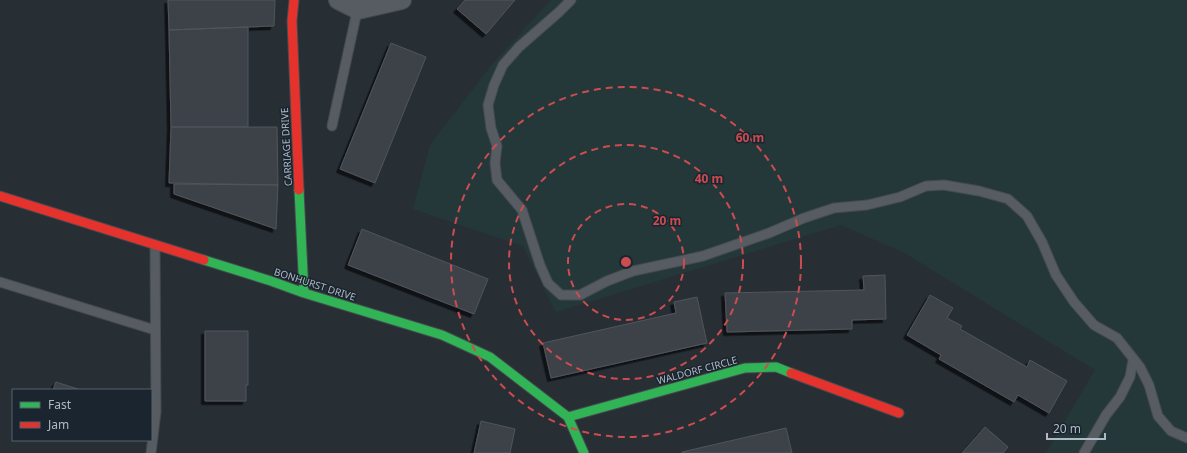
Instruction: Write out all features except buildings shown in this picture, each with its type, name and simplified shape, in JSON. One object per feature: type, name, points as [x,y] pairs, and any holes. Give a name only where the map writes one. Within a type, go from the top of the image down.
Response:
[{"type":"street","name":"CARRIAGE DRIVE","points":[[294,0],[292,20],[304,293]]},
{"type":"street","points":[[338,0],[358,10],[402,0]]},
{"type":"street","name":"BONHURST DRIVE","points":[[0,196],[304,293],[442,335],[490,357],[568,416],[584,453]]},
{"type":"street","name":"WALDORF CIRCLE","points":[[568,416],[745,368],[776,368],[899,413]]},
{"type":"lane","points":[[571,0],[519,47],[503,65],[494,85],[488,105],[497,146],[495,163],[497,180],[522,210],[540,265],[548,283],[561,295],[580,295],[607,281],[633,271],[703,256],[834,208],[866,205],[900,197],[926,186],[944,185],[979,192],[1008,199],[1027,216],[1042,242],[1056,275],[1074,302],[1094,325],[1117,338],[1140,367],[1149,385],[1158,416],[1171,431],[1187,438]]},
{"type":"lane","points":[[332,126],[358,10]]},
{"type":"lane","points":[[151,453],[156,412],[155,245]]},
{"type":"lane","points":[[0,282],[156,330]]},
{"type":"lane","points":[[1084,453],[1106,415],[1120,397],[1130,377],[1133,360]]},
{"type":"green space","points":[[551,0],[1187,0],[1187,453],[1046,453],[1095,370],[903,252],[841,225],[556,312],[523,246],[413,209],[430,145],[493,63]]},
{"type":"traffic: fast","points":[[299,190],[304,293]]},
{"type":"traffic: fast","points":[[204,260],[304,293],[442,335],[490,357],[568,417],[584,453]]},
{"type":"traffic: fast","points":[[568,417],[745,368],[776,367],[791,373]]},
{"type":"traffic: jam","points":[[294,0],[292,21],[299,190]]},
{"type":"traffic: jam","points":[[0,196],[204,260]]},
{"type":"traffic: jam","points":[[791,373],[899,413]]}]
